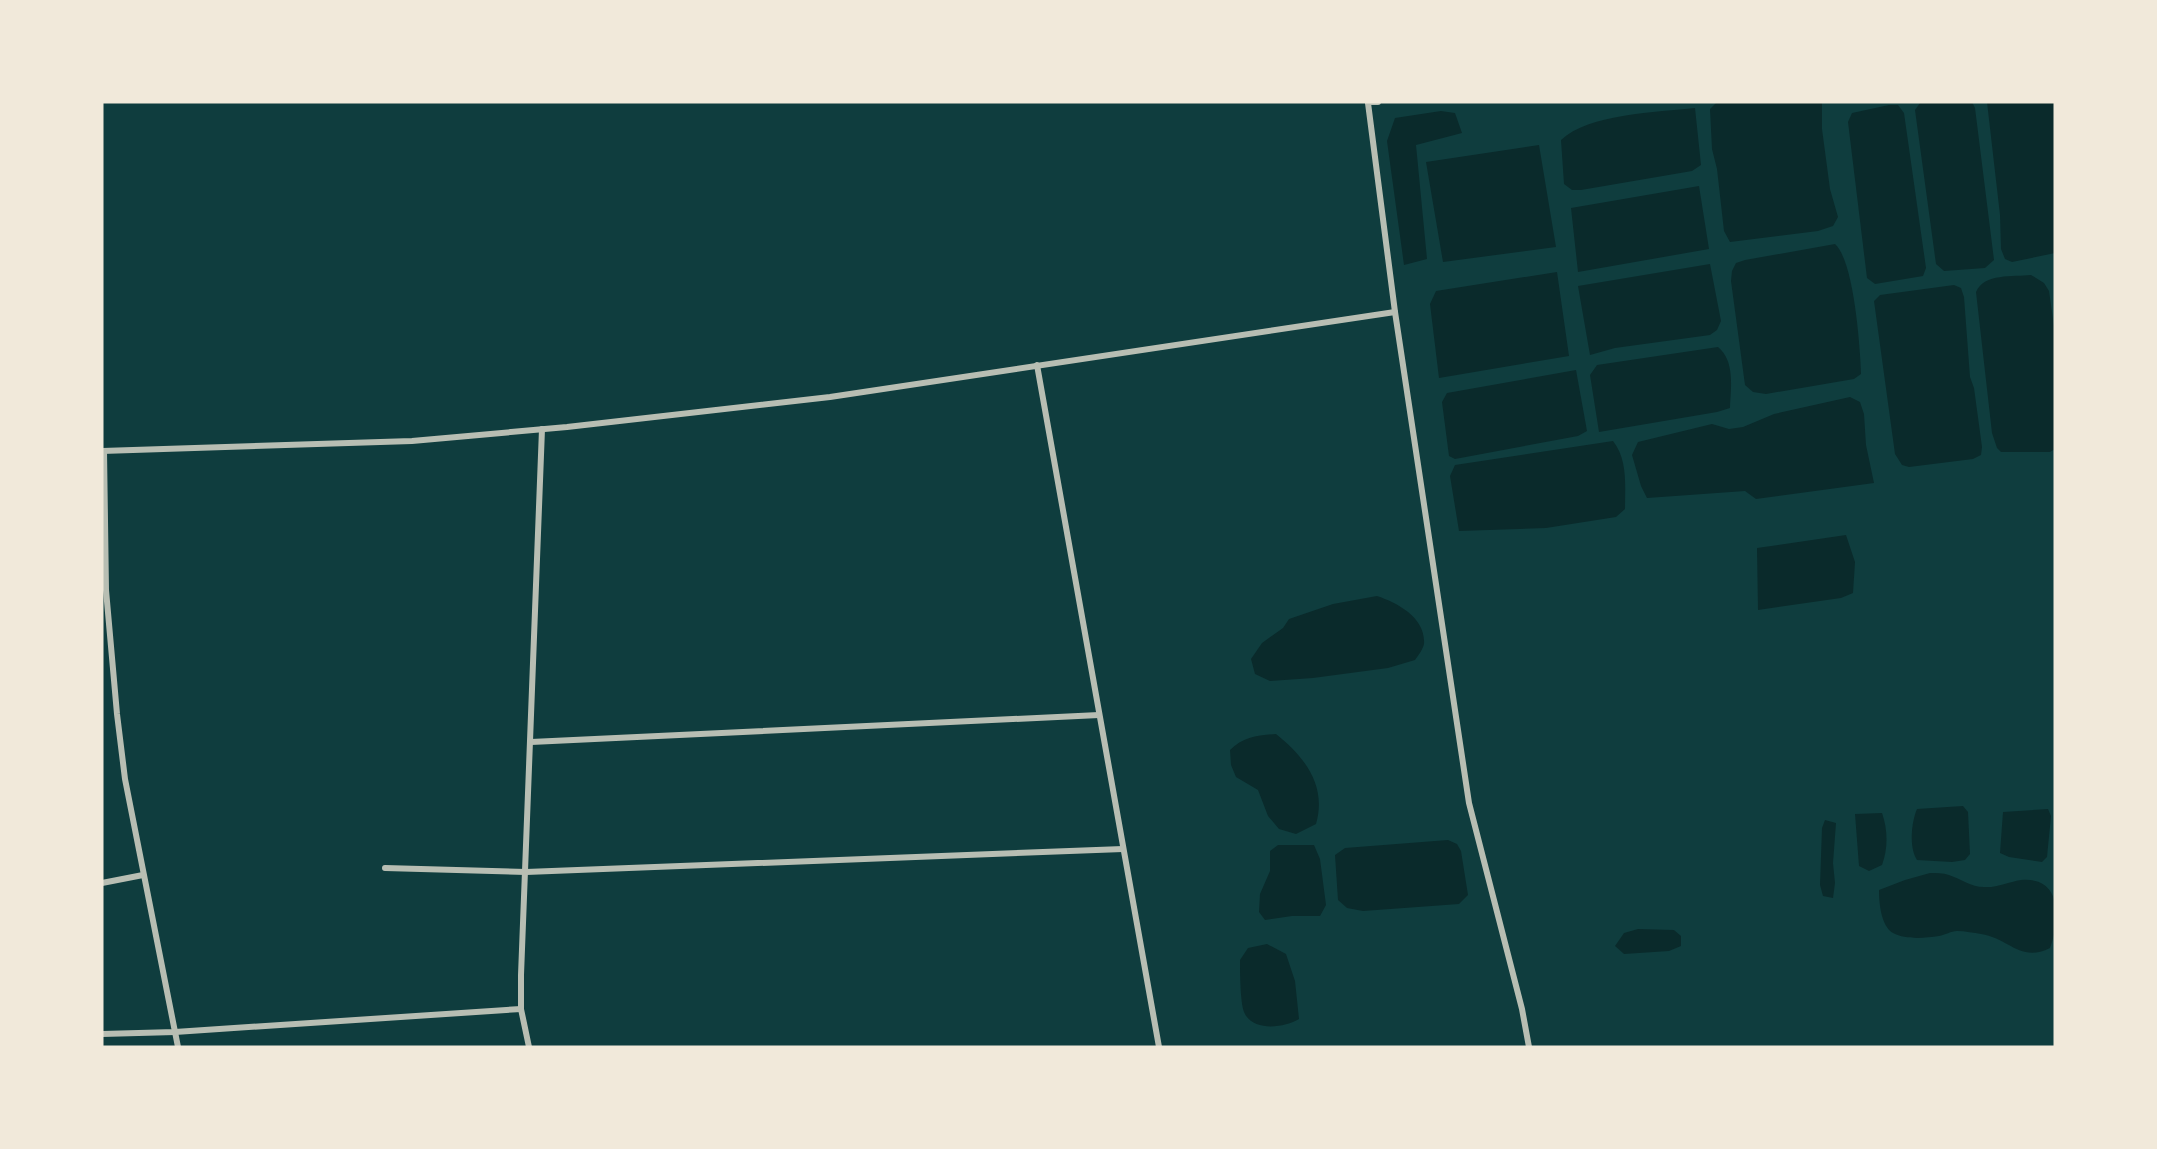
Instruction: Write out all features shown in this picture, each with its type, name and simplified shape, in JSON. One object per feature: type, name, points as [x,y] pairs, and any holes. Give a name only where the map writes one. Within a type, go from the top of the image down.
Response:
[{"type":"street","points":[[1378,102],[1368,103],[1395,312],[1469,803],[1522,1009],[1529,1047]]},
{"type":"street","points":[[178,1047],[125,779],[106,590],[103,451],[412,441],[542,429],[830,397],[1395,312]]},
{"type":"street","points":[[1037,365],[1159,1047]]},
{"type":"street","points":[[529,1047],[521,1009],[542,429]]},
{"type":"street","points":[[531,742],[1099,715]]},
{"type":"street","points":[[385,868],[526,872],[1123,849]]},
{"type":"street","points":[[102,883],[143,875]]},
{"type":"street","points":[[102,1035],[521,1009]]},
{"type":"water","points":[[1822,102],[1822,129],[1830,189],[1838,217],[1833,226],[1818,231],[1730,242],[1724,231],[1717,169],[1712,149],[1710,109],[1716,103]]},
{"type":"water","points":[[1972,102],[1975,108],[1994,260],[1985,268],[1944,271],[1936,264],[1915,110],[1920,103]]},
{"type":"water","points":[[1987,102],[2055,102],[2055,253],[2012,262],[2005,259],[2001,249],[2000,215]]},
{"type":"water","points":[[1898,105],[1904,113],[1926,268],[1923,276],[1875,284],[1867,278],[1848,122],[1852,113]]},
{"type":"water","points":[[1695,108],[1701,165],[1692,171],[1581,190],[1572,190],[1564,184],[1561,140],[1573,131],[1624,116]]},
{"type":"water","points":[[1441,111],[1455,113],[1462,133],[1416,145],[1427,259],[1404,265],[1387,141],[1395,118]]},
{"type":"water","points":[[1539,145],[1556,247],[1443,262],[1426,162]]},
{"type":"water","points":[[1699,186],[1709,249],[1578,272],[1571,208]]},
{"type":"water","points":[[1835,244],[1842,253],[1847,268],[1855,305],[1861,374],[1854,379],[1766,394],[1753,392],[1745,385],[1731,281],[1736,263]]},
{"type":"water","points":[[1710,264],[1721,321],[1717,330],[1710,335],[1615,348],[1590,355],[1578,286]]},
{"type":"water","points":[[1557,272],[1569,356],[1439,378],[1430,304],[1436,291]]},
{"type":"water","points":[[2031,275],[2044,283],[2049,291],[2055,333],[2055,449],[2050,452],[2001,452],[1997,448],[1992,433],[1976,292],[1980,286],[1992,279]]},
{"type":"water","points":[[1954,285],[1961,288],[1964,297],[1970,377],[1974,388],[1982,447],[1981,455],[1973,459],[1909,467],[1902,465],[1895,454],[1874,301],[1880,295]]},
{"type":"water","points":[[1718,347],[1730,367],[1730,408],[1599,432],[1590,375],[1597,365]]},
{"type":"water","points":[[1576,370],[1587,431],[1578,436],[1455,459],[1449,456],[1442,402],[1447,393]]},
{"type":"water","points":[[1850,397],[1860,402],[1864,414],[1866,445],[1874,483],[1756,499],[1745,491],[1647,498],[1641,486],[1632,455],[1638,442],[1712,424],[1729,429],[1743,427],[1774,414]]},
{"type":"water","points":[[1613,441],[1621,456],[1625,482],[1625,509],[1616,517],[1546,528],[1459,531],[1450,476],[1455,465]]},
{"type":"water","points":[[1846,535],[1855,562],[1853,593],[1841,598],[1758,610],[1757,548]]},
{"type":"water","points":[[1377,596],[1402,607],[1416,619],[1424,644],[1415,660],[1388,668],[1313,678],[1270,681],[1255,674],[1251,659],[1262,643],[1283,628],[1289,619],[1333,604]]},
{"type":"water","points":[[1276,734],[1296,752],[1311,773],[1316,785],[1319,810],[1316,824],[1296,834],[1279,829],[1268,816],[1258,790],[1236,777],[1231,765],[1230,750],[1240,742],[1263,735]]},
{"type":"water","points":[[1963,806],[1968,812],[1970,854],[1965,860],[1952,862],[1917,860],[1914,855],[1912,835],[1917,809]]},
{"type":"water","points":[[2048,809],[2051,816],[2047,857],[2042,862],[2009,857],[2000,853],[2003,812]]},
{"type":"water","points":[[1882,813],[1886,833],[1884,859],[1882,865],[1869,871],[1859,866],[1855,814]]},
{"type":"water","points":[[1825,820],[1836,823],[1833,898],[1823,896],[1820,885],[1822,828]]},
{"type":"water","points":[[1448,840],[1457,844],[1461,851],[1468,895],[1459,904],[1363,911],[1347,908],[1338,900],[1335,855],[1345,848]]},
{"type":"water","points":[[1278,845],[1314,845],[1320,859],[1326,905],[1320,916],[1292,916],[1265,920],[1259,912],[1260,894],[1270,871],[1270,851]]},
{"type":"water","points":[[1930,873],[1947,874],[1979,887],[1993,887],[2021,880],[2035,881],[2045,885],[2055,902],[2056,914],[2056,925],[2050,948],[2030,953],[1991,936],[1963,931],[1922,938],[1904,937],[1893,933],[1883,920],[1879,890]]},
{"type":"water","points":[[1638,929],[1674,930],[1681,936],[1681,946],[1669,951],[1624,954],[1615,946],[1624,933]]},
{"type":"water","points":[[1267,944],[1286,954],[1295,981],[1299,1019],[1285,1025],[1269,1026],[1254,1023],[1244,1012],[1240,960],[1248,948]]}]
